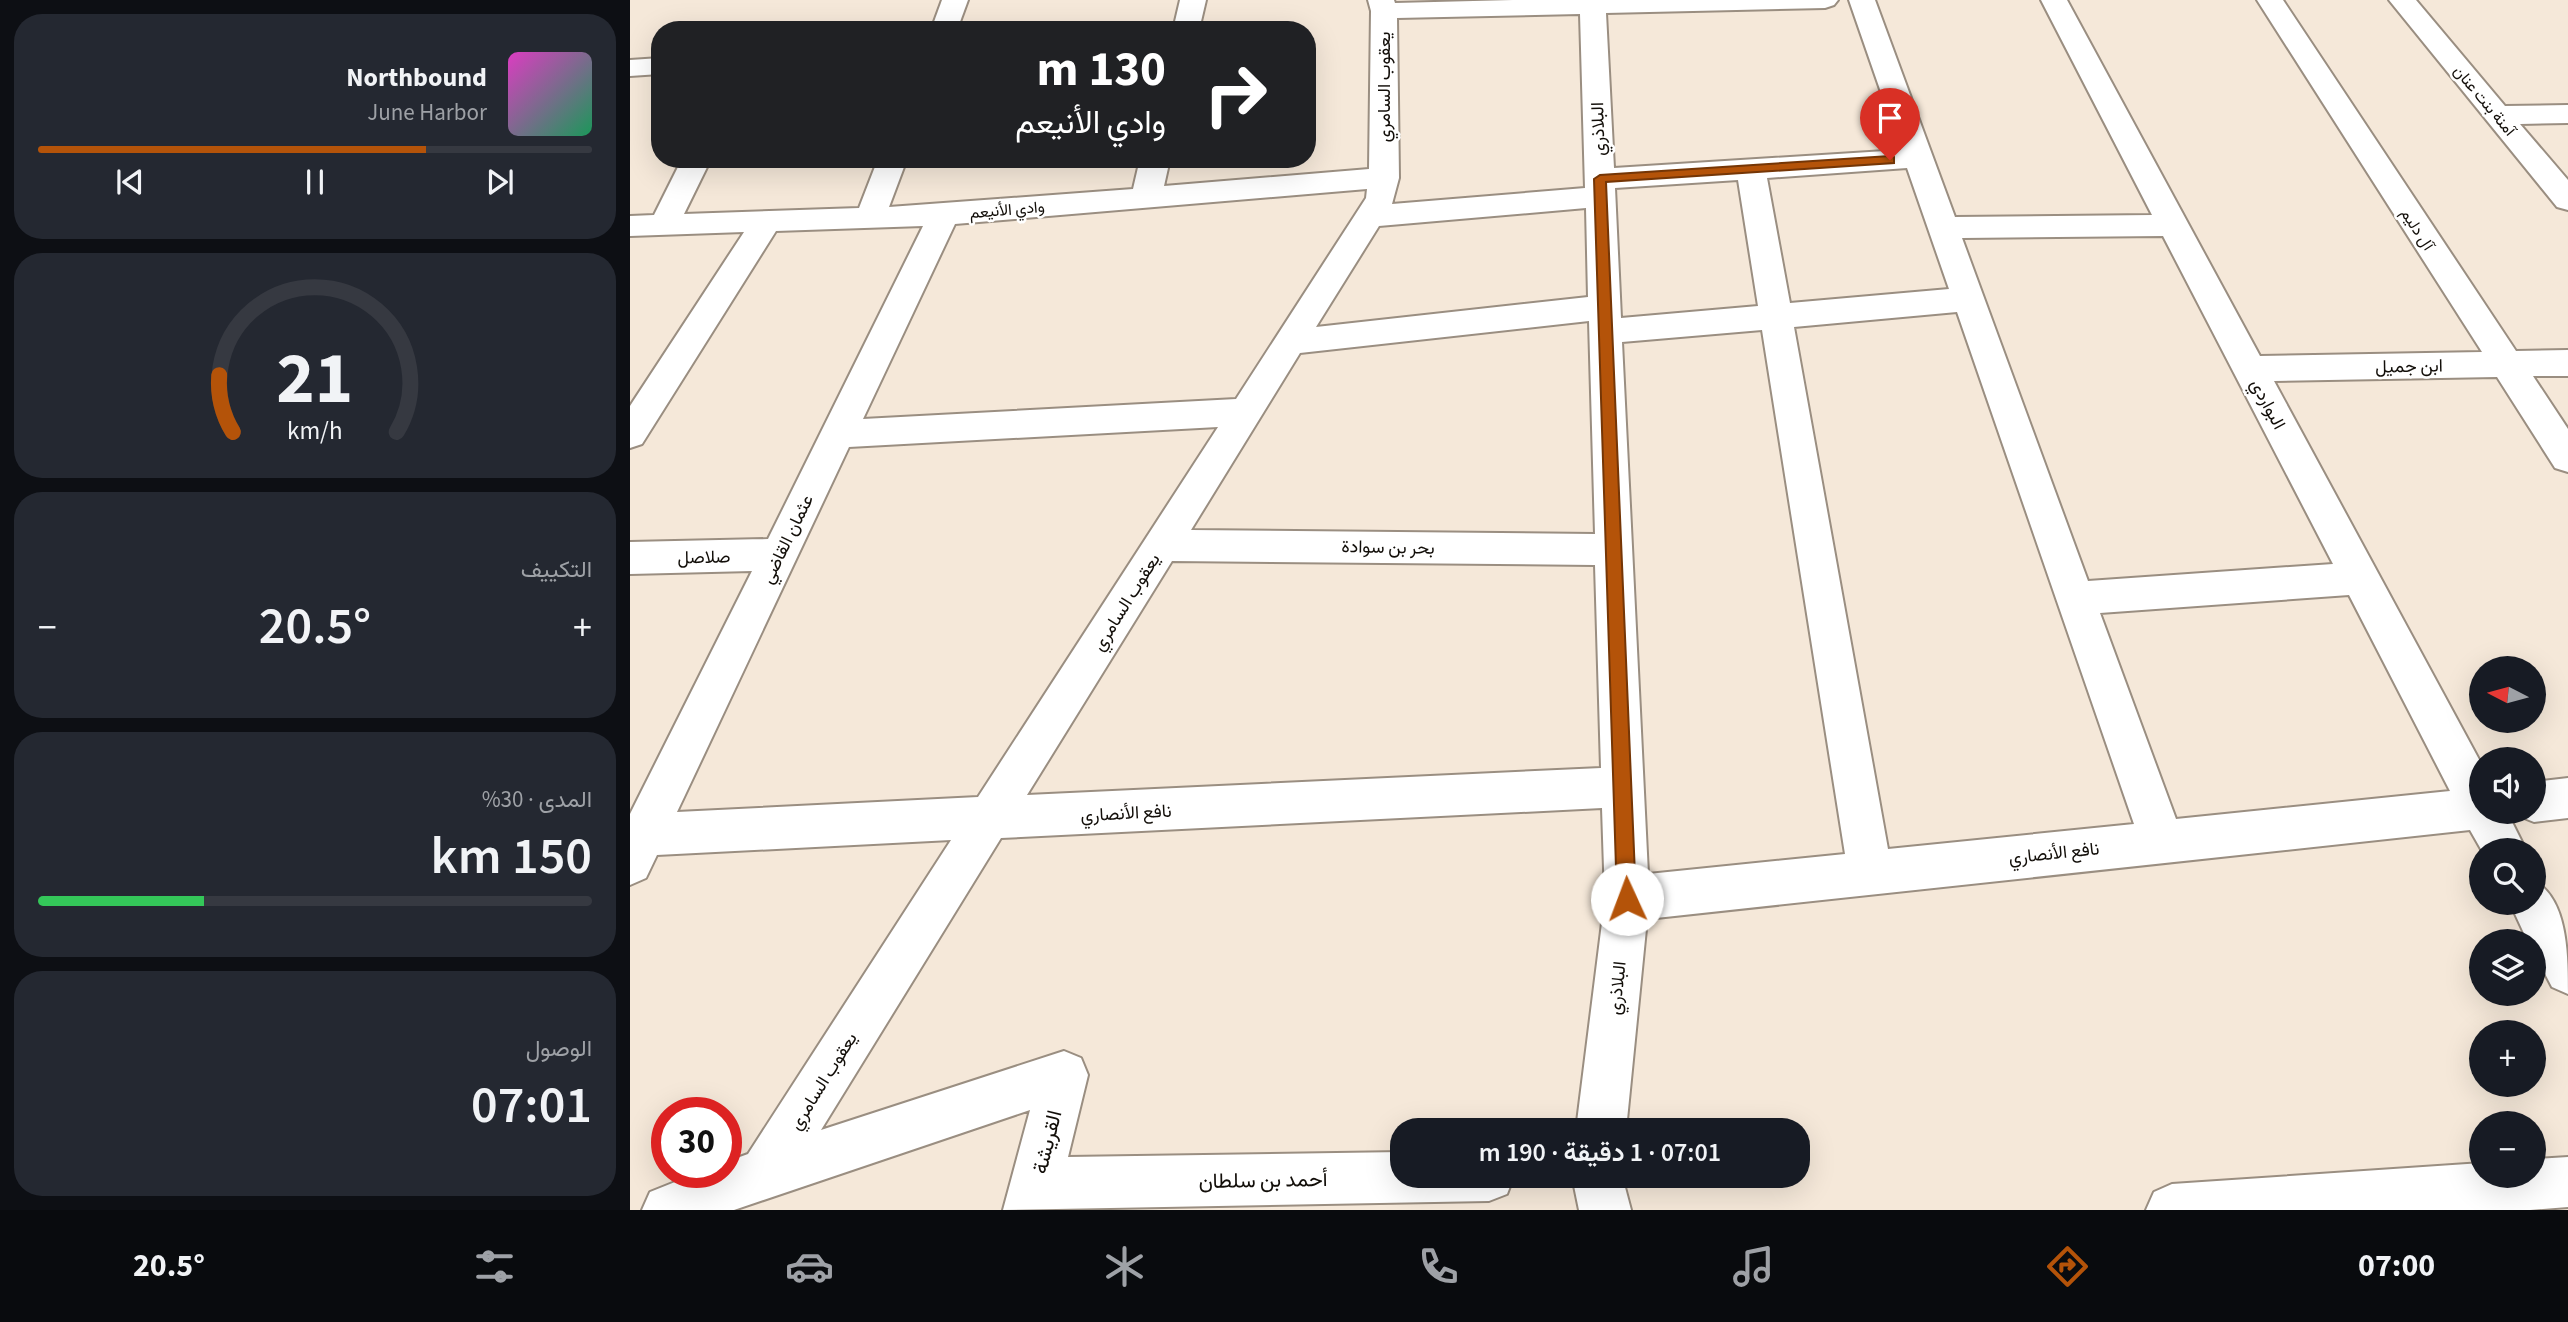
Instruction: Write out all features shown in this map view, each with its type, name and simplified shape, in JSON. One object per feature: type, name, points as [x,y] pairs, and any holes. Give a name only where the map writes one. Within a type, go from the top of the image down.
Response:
[{"type":"street","points":[[947,21],[955,0]]},
{"type":"street","points":[[1188,21],[1193,0]]},
{"type":"street","points":[[1382,6],[1593,7],[1825,0]]},
{"type":"street","points":[[1862,0],[2162,841]]},
{"type":"street","name":"البواردي","points":[[2054,0],[2469,784]]},
{"type":"street","name":"آل دليم","points":[[2270,0],[2568,458]]},
{"type":"street","name":"آمنة بنت عنان","points":[[2402,0],[2568,200]]},
{"type":"street","name":"يعقوب السامري","points":[[765,1173],[1381,198],[1384,178],[1382,6]]},
{"type":"street","name":"البلاذري","points":[[1593,7],[1627,899],[1602,1118]]},
{"type":"street","points":[[630,68],[651,67]]},
{"type":"street","points":[[2498,115],[2568,114]]},
{"type":"street","points":[[1370,216],[1751,169],[1918,158]]},
{"type":"street","points":[[664,223],[692,168]]},
{"type":"street","points":[[870,217],[889,168]]},
{"type":"street","points":[[1146,198],[1154,168]]},
{"type":"street","points":[[1751,169],[1870,873]]},
{"type":"street","name":"وادي الأنيعم","points":[[630,226],[944,215],[1384,178]]},
{"type":"street","name":"عثمان القاضي","points":[[634,844],[944,215]]},
{"type":"street","points":[[630,434],[768,220]]},
{"type":"street","points":[[1943,228],[2174,225]]},
{"type":"street","points":[[1290,342],[1605,320],[1776,317],[1968,299]]},
{"type":"street","name":"ابن جميل","points":[[2249,369],[2568,363]]},
{"type":"street","points":[[837,435],[1246,412]]},
{"type":"street","name":"بحر بن سوادة","points":[[1162,545],[1614,550]]},
{"type":"street","name":"صلاصل","points":[[630,558],[778,555]]},
{"type":"street","points":[[2075,598],[2359,578]]},
{"type":"street","name":"نافع الأنصاري","points":[[634,844],[988,820],[1622,787]]},
{"type":"street","points":[[2546,801],[2568,798]]},
{"type":"street","name":"نافع الأنصاري","points":[[1627,899],[2162,841],[2469,811]]},
{"type":"street","points":[[2538,915],[2568,971]]},
{"type":"street","name":"القريشة","points":[[765,1173],[1064,1074],[1032,1197]]},
{"type":"street","points":[[668,1210],[765,1173]]},
{"type":"street","name":"أحمد بن سلطان","points":[[1032,1197],[1390,1181]]},
{"type":"street","points":[[2172,1210],[2568,1182]]},
{"type":"street","points":[[1600,1188],[1605,1210]]},
{"type":"route","points":[[1627,899],[1600,179],[1890,160]]}]
